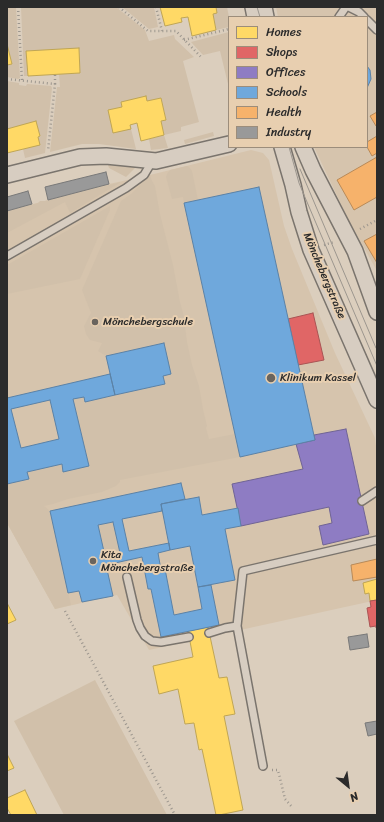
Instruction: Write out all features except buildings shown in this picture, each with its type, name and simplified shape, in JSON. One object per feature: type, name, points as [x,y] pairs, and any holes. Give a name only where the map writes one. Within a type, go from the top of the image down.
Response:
[{"type":"street","points":[[7,175],[80,157],[106,156],[156,161],[228,144]]},
{"type":"street","name":"Mönchebergstraße","points":[[282,148],[293,184],[299,212],[311,250],[377,400]]},
{"type":"street","points":[[303,148],[313,170],[355,251],[377,312]]},
{"type":"lane","points":[[340,16],[346,7]]},
{"type":"lane","points":[[349,7],[359,12],[363,16]]},
{"type":"lane","points":[[368,21],[377,30]]},
{"type":"lane","points":[[7,256],[126,188],[144,175],[153,160]]},
{"type":"lane","points":[[362,501],[377,491]]},
{"type":"lane","points":[[263,766],[237,626],[243,571],[377,540]]},
{"type":"lane","points":[[127,576],[137,620],[144,636],[152,641],[161,642],[189,637]]},
{"type":"lane","points":[[209,633],[237,626]]},
{"type":"path","points":[[18,7],[22,81]]},
{"type":"path","points":[[119,7],[148,32],[176,31],[202,58]]},
{"type":"path","points":[[156,7],[162,31]]},
{"type":"path","points":[[184,40],[228,29]]},
{"type":"path","points":[[50,164],[48,154],[55,74]]},
{"type":"path","points":[[7,79],[55,84]]},
{"type":"path","points":[[347,237],[377,220]]},
{"type":"path","points":[[65,611],[175,815]]},
{"type":"path","points":[[275,770],[278,770],[285,799],[292,807]]},
{"type":"shaded area","points":[[16,7],[20,78],[18,79],[7,77],[7,65],[12,64],[7,44],[7,8]]},
{"type":"shaded area","points":[[21,7],[116,7],[145,30],[149,41],[174,35],[175,39],[194,57],[183,61],[199,122],[181,127],[181,131],[164,135],[161,121],[166,119],[161,98],[147,101],[121,102],[122,107],[108,110],[131,129],[136,149],[99,144],[82,144],[50,152],[57,87],[60,87],[59,74],[80,73],[79,49],[27,51],[28,76],[24,76]]},
{"type":"shaded area","points":[[122,7],[154,7],[158,27],[149,29]]},
{"type":"shaded area","points":[[216,7],[227,7],[229,16],[228,27],[216,30],[213,14],[217,13]]},
{"type":"shaded area","points":[[276,7],[377,7],[377,271],[348,219],[314,148],[368,148],[368,16],[278,16]]},
{"type":"shaded area","points":[[228,32],[228,84],[220,51],[203,55],[191,42]]},
{"type":"shaded area","points":[[7,81],[26,86],[27,84],[51,86],[45,153],[25,158],[23,149],[40,136],[36,122],[7,129]]},
{"type":"shaded area","points":[[213,132],[214,136],[185,144],[184,140]]},
{"type":"shaded area","points":[[164,135],[168,148],[151,150],[149,139]]},
{"type":"shaded area","name":"Klinikum Kassel","points":[[251,150],[263,153],[269,160],[284,226],[292,249],[335,353],[375,438],[377,454],[377,600],[149,650],[117,595],[55,609],[7,523],[7,211],[109,184]]},
{"type":"shaded area","points":[[107,162],[135,166],[135,168],[126,177],[109,168]]},
{"type":"shaded area","points":[[187,166],[192,171],[198,200],[184,203],[183,197],[172,199],[166,177],[170,170]]},
{"type":"shaded area","points":[[150,175],[155,186],[160,214],[173,265],[184,317],[187,342],[192,365],[199,386],[209,439],[235,434],[240,457],[120,480],[116,486],[102,492],[44,506],[50,511],[71,605],[55,609],[7,523],[7,484],[29,479],[27,472],[62,464],[64,472],[89,466],[73,399],[84,397],[86,402],[165,384],[163,376],[171,374],[164,343],[106,356],[98,351],[102,343],[90,340],[86,334],[84,326],[91,313],[82,290],[121,201],[131,194]]},
{"type":"shaded area","points":[[121,182],[70,213],[65,202],[7,233],[7,211],[38,203],[40,201]]},
{"type":"shaded area","points":[[110,206],[110,210],[80,279],[7,294],[7,265]]},
{"type":"shaded area","points":[[113,522],[120,553],[105,556],[98,525]]},
{"type":"shaded area","points":[[95,680],[167,815],[64,815],[14,721]]},
{"type":"tram line","points":[[257,7],[260,16]]},
{"type":"tram line","points":[[289,148],[299,183],[377,366]]},
{"type":"tram line","points":[[300,169],[376,348]]},
{"type":"place","name":"Mönchebergschule","points":[[95,322]]},
{"type":"place","name":"Klinikum Kassel","points":[[271,378]]},
{"type":"place","name":"Kita Mönchebergstraße","points":[[93,561]]}]
